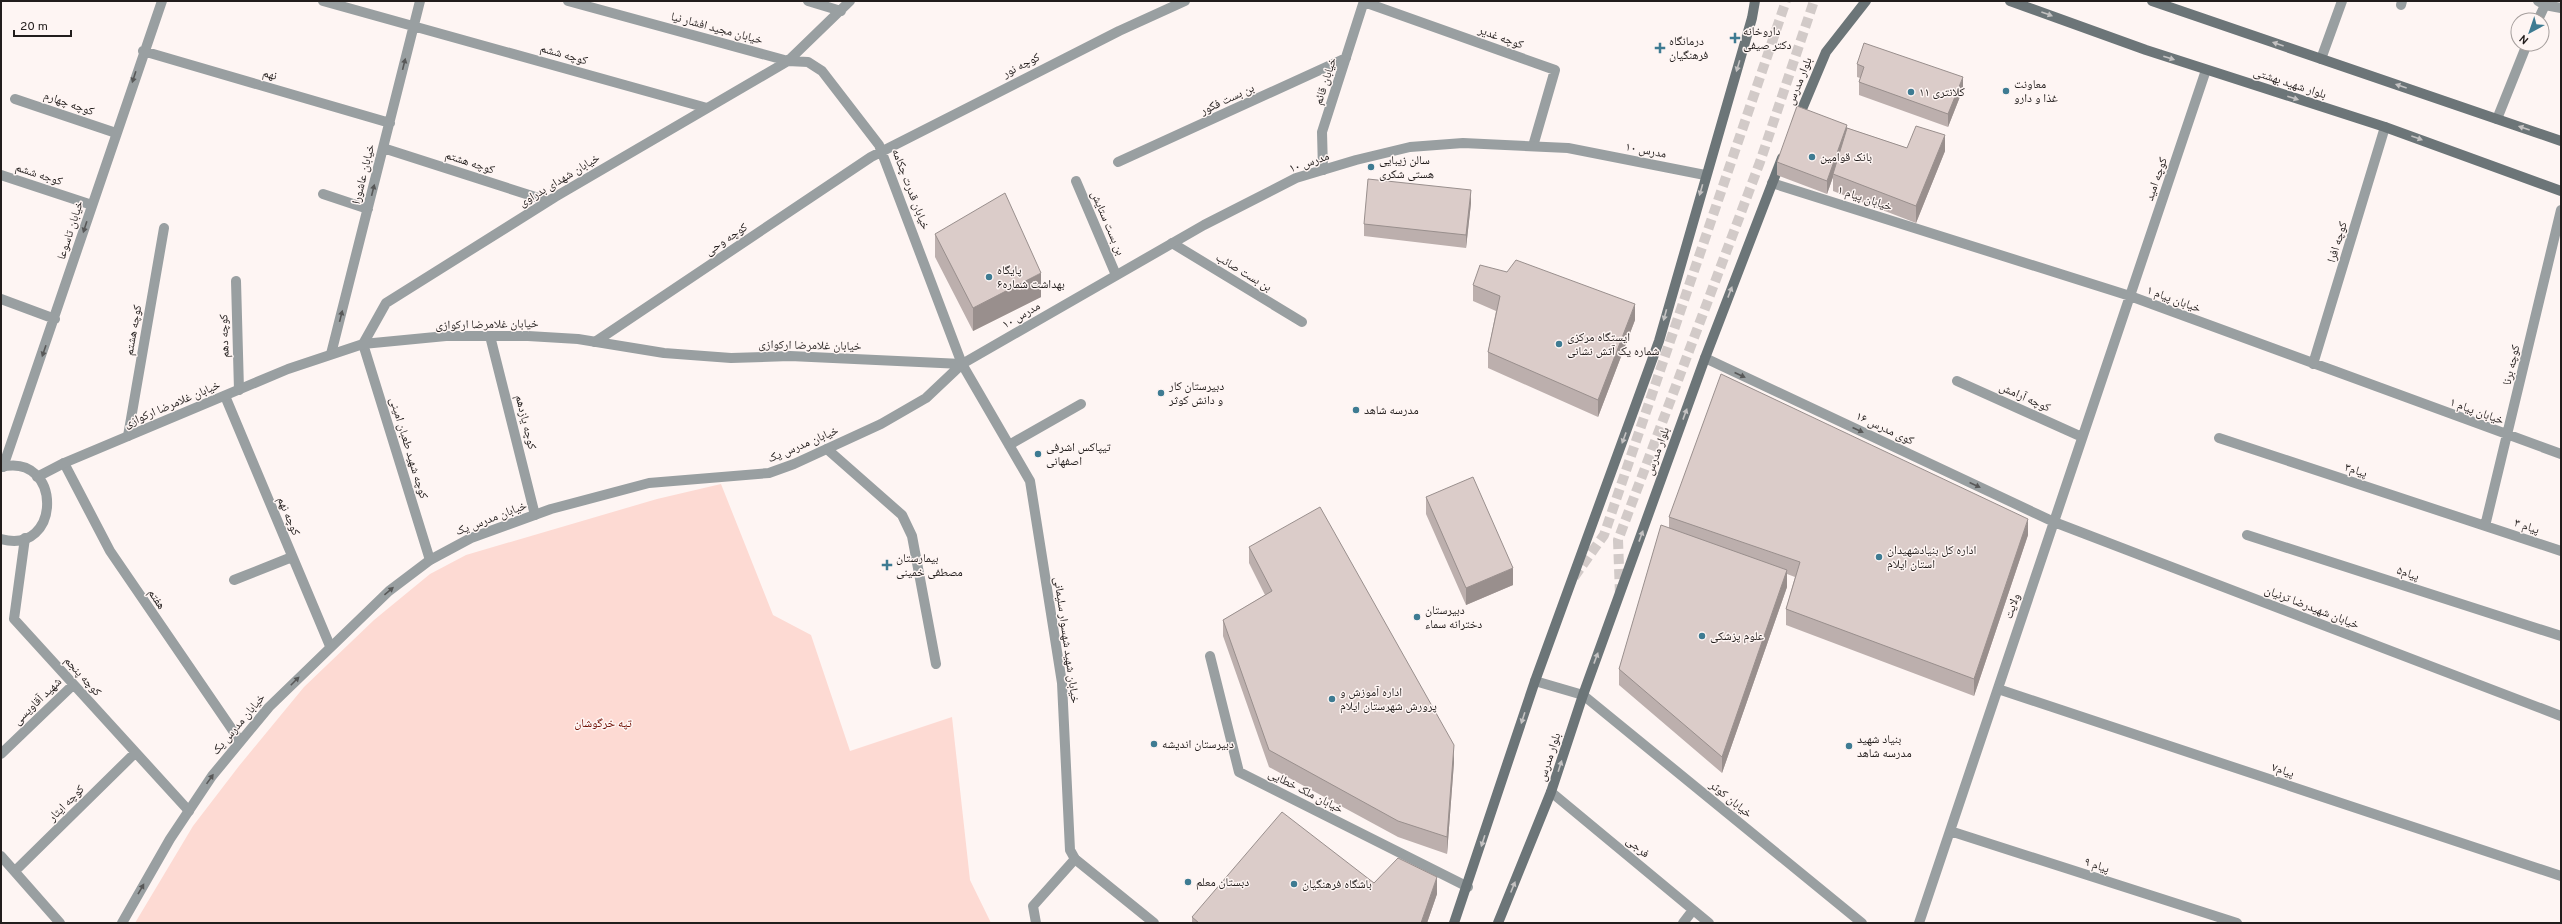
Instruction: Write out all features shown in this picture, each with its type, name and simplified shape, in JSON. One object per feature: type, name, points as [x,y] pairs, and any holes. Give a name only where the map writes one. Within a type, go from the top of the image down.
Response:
[{"type":"main road","points":[[1454,923],[1468,887],[1535,680],[1659,341],[1705,175],[1752,18],[1755,1]]},
{"type":"main road","name":"بلوار مدرس","points":[[1793,132],[1826,52],[1866,1]]},
{"type":"main road","name":"بلوار شهید بهشتی","points":[[2010,1],[2206,70],[2385,127],[2561,191]]},
{"type":"main road","points":[[2152,1],[2561,141]]},
{"type":"main road","name":"بلوار مدرس","points":[[1498,923],[1551,792],[1583,695],[1705,358],[1787,146]]},
{"type":"street","name":"خیابان تاسوعا","points":[[2,467],[55,319],[143,51],[162,1]]},
{"type":"street","points":[[323,1],[414,26]]},
{"type":"street","name":"خیابان عاشورا","points":[[331,354],[420,1]]},
{"type":"street","name":"خیابان مجید افشار نیا","points":[[568,1],[788,61]]},
{"type":"street","points":[[808,1],[841,11]]},
{"type":"street","name":"خیابان شهدای بدراوی","points":[[363,344],[386,303],[548,201],[788,61],[850,1]]},
{"type":"street","name":"کوچه نور","points":[[871,157],[1119,31],[1185,1]]},
{"type":"street","points":[[2321,59],[2342,1]]},
{"type":"street","name":"خیابان قائم","points":[[1323,170],[1322,132],[1364,2]]},
{"type":"street","name":"کوچه غدیر","points":[[1364,2],[1555,70],[1533,146]]},
{"type":"street","points":[[2541,3],[2561,8]]},
{"type":"street","name":"کوچه ششم","points":[[414,26],[707,108]]},
{"type":"street","name":"نهم","points":[[143,51],[390,123]]},
{"type":"street","points":[[2497,119],[2524,52]]},
{"type":"street","name":"بن بست فکور","points":[[1118,162],[1346,58]]},
{"type":"street","name":"خیابان قدرت چکامه","points":[[788,61],[808,62],[822,71],[882,151],[962,364]]},
{"type":"street","name":"کوچه امید","points":[[2130,296],[2206,70]]},
{"type":"street","name":"کوچه چهارم","points":[[15,99],[116,133]]},
{"type":"street","name":"کوچه افرا","points":[[2313,364],[2385,127]]},
{"type":"street","name":"مدرس ۱۰","points":[[962,364],[1172,243],[1296,178],[1410,147],[1463,142],[1568,148],[1705,175]]},
{"type":"street","name":"کوچه هشتم","points":[[383,148],[548,201]]},
{"type":"street","name":"کوچه وحی","points":[[595,342],[871,157]]},
{"type":"street","name":"کوجه ششم","points":[[1,175],[92,205]]},
{"type":"street","name":"بن بست ستایش","points":[[1076,181],[1116,275]]},
{"type":"street","name":"خیابان پیام ۱","points":[[1772,183],[2130,296],[2507,436],[2561,454]]},
{"type":"street","points":[[323,194],[368,208]]},
{"type":"street","name":"کوچه برنا","points":[[2485,526],[2561,210]]},
{"type":"street","name":"کوچه هشتم","points":[[128,436],[164,228]]},
{"type":"street","name":"بن بست صائب","points":[[1172,243],[1302,322]]},
{"type":"street","name":"کوچه دهم","points":[[236,281],[239,390]]},
{"type":"street","name":"ولایت","points":[[1919,923],[2130,296]]},
{"type":"street","points":[[1,299],[55,319]]},
{"type":"street","name":"خیابان غلامرضا ارکوازی","points":[[38,477],[64,463],[239,390],[331,354],[363,344],[446,336],[528,336],[595,342],[664,353],[731,358],[790,356],[962,364]]},
{"type":"street","name":"کوچه یازدهم","points":[[490,336],[536,515]]},
{"type":"street","name":"کوچه شهید طعبان امینی","points":[[363,344],[430,560]]},
{"type":"street","name":"کوی مدرس ۱۶","points":[[1705,358],[2054,522]]},
{"type":"street","name":"خیابان شهید شهسوار سلیمانی","points":[[962,364],[1030,481],[1062,683],[1070,850],[1075,859]]},
{"type":"street","name":"خیابان مدرس یک","points":[[122,923],[170,839],[212,776],[269,706],[389,591],[430,560],[471,538],[536,515],[649,483],[768,473],[827,449],[881,424],[926,398],[962,364]]},
{"type":"street","name":"کوچه آرامش","points":[[1957,381],[2082,436]]},
{"type":"street","name":"کوچه نهم","points":[[225,396],[330,646]]},
{"type":"street","points":[[1009,445],[1080,404]]},
{"type":"street","name":"پیام۳","points":[[2219,438],[2485,526]]},
{"type":"street","points":[[827,449],[902,515],[912,536],[936,664]]},
{"type":"street","name":"هفتم","points":[[64,463],[110,551],[240,741]]},
{"type":"street","points":[[1,539],[16,541],[36,532],[44,522],[48,511],[47,493],[38,477],[27,470],[15,466],[2,467]]},
{"type":"street","name":"خیابان شهیدرضا ترنیان","points":[[2054,522],[2561,716]]},
{"type":"street","name":"پیام ۳","points":[[2485,526],[2561,551]]},
{"type":"street","name":"پیام۵","points":[[2247,535],[2561,636]]},
{"type":"street","name":"کوچه پنجم","points":[[25,538],[14,619],[189,811]]},
{"type":"street","points":[[234,580],[292,557]]},
{"type":"street","name":"خیابان ملک خطایی","points":[[1210,656],[1239,772],[1468,887]]},
{"type":"street","points":[[1535,680],[1583,695]]},
{"type":"street","name":"شهید آقاویسی","points":[[1,754],[74,685]]},
{"type":"street","name":"پیام۷","points":[[1998,689],[2561,876]]},
{"type":"street","name":"خیابان کوثر","points":[[1583,695],[1862,923]]},
{"type":"street","name":"کوچه ایثار","points":[[15,871],[135,752]]},
{"type":"street","name":"فرجی","points":[[1551,792],[1709,923]]},
{"type":"street","name":"پیام ۹","points":[[1950,831],[2237,923]]},
{"type":"street","points":[[1,856],[60,923]]},
{"type":"street","points":[[1036,923],[1033,906],[1075,859],[1154,923]]},
{"type":"street","points":[[1683,923],[1693,910]]},
{"type":"green space","name":"تپه خرگوشان","points":[[721,484],[773,615],[811,635],[850,751],[952,717],[970,880],[991,923],[135,923],[193,826],[239,766],[304,687],[374,620],[430,574],[466,555],[657,499]]},
{"type":"building","name":"کلانتری ۱۱","points":[[1864,43],[1963,77],[1948,114],[1859,82],[1864,67],[1857,64]]},
{"type":"building","name":"بانک قوامین","points":[[1797,106],[1847,125],[1827,181],[1777,162]]},
{"type":"building","points":[[1916,126],[1945,135],[1916,206],[1833,174],[1847,128],[1907,148]]},
{"type":"building","points":[[1368,179],[1471,190],[1466,235],[1364,224]]},
{"type":"building","name":"پایگاه بهداشت شماره۶","points":[[1005,193],[1041,273],[973,308],[935,234]]},
{"type":"building","name":"ایستگاه مرکزی شماره یک آتش نشانی","points":[[1516,260],[1635,304],[1598,400],[1488,352],[1500,296],[1473,285],[1480,265],[1507,272]]},
{"type":"building","name":"اداره کل بنیادشهیدان استان ایلام","points":[[1721,374],[2028,519],[1974,679],[1786,609],[1800,562],[1669,517]]},
{"type":"building","points":[[1473,477],[1513,568],[1466,588],[1426,497]]},
{"type":"building","name":"اداره آموزش و پرورش شهرستان ایلام","points":[[1320,507],[1454,745],[1447,837],[1398,821],[1269,750],[1223,620],[1272,591],[1249,547]]},
{"type":"building","name":"علوم پزشکی","points":[[1661,525],[1787,570],[1722,757],[1619,669]]},
{"type":"building","name":"باشگاه فرهنگیان","points":[[1282,812],[1374,883],[1398,858],[1437,877],[1421,923],[1199,923],[1192,917]]},
{"type":"tunnel","points":[[1574,577],[1604,535],[1786,1]]},
{"type":"tunnel","points":[[1620,594],[1618,540],[1760,162],[1814,1]]},
{"type":"place","name":"داروخانه دکتر صیفی","points":[[1735,38]]},
{"type":"place","name":"درمانگاه فرهنگیان","points":[[1660,48]]},
{"type":"place","name":"معاونت غذا و دارو","points":[[2006,91]]},
{"type":"place","name":"کلانتری ۱۱","points":[[1911,92]]},
{"type":"place","name":"بانک قوامین","points":[[1812,157]]},
{"type":"place","name":"سالن زیبایی هستی شکری","points":[[1371,167]]},
{"type":"place","name":"پایگاه بهداشت شماره۶","points":[[989,277]]},
{"type":"place","name":"ایستگاه مرکزی شماره یک آتش نشانی","points":[[1559,344]]},
{"type":"place","name":"دبیرستان کار و دانش کوثر","points":[[1161,393]]},
{"type":"place","name":"مدرسه شاهد","points":[[1356,410]]},
{"type":"place","name":"تیپاکس اشرفی اصفهانی","points":[[1038,454]]},
{"type":"place","name":"اداره کل بنیادشهیدان استان ایلام","points":[[1879,557]]},
{"type":"place","name":"بیمارستان مصطفی خمینی","points":[[887,565]]},
{"type":"place","name":"دبیرستان دخترانه سماء","points":[[1417,617]]},
{"type":"place","name":"علوم پزشکی","points":[[1702,636]]},
{"type":"place","name":"اداره آموزش و پرورش شهرستان ایلام","points":[[1332,699]]},
{"type":"place","name":"دبیرستان اندیشه","points":[[1154,744]]},
{"type":"place","name":"بنیاد شهید مدرسه شاهد","points":[[1849,746]]},
{"type":"place","name":"دبستان معلم","points":[[1188,882]]},
{"type":"place","name":"باشگاه فرهنگیان","points":[[1294,884]]}]
